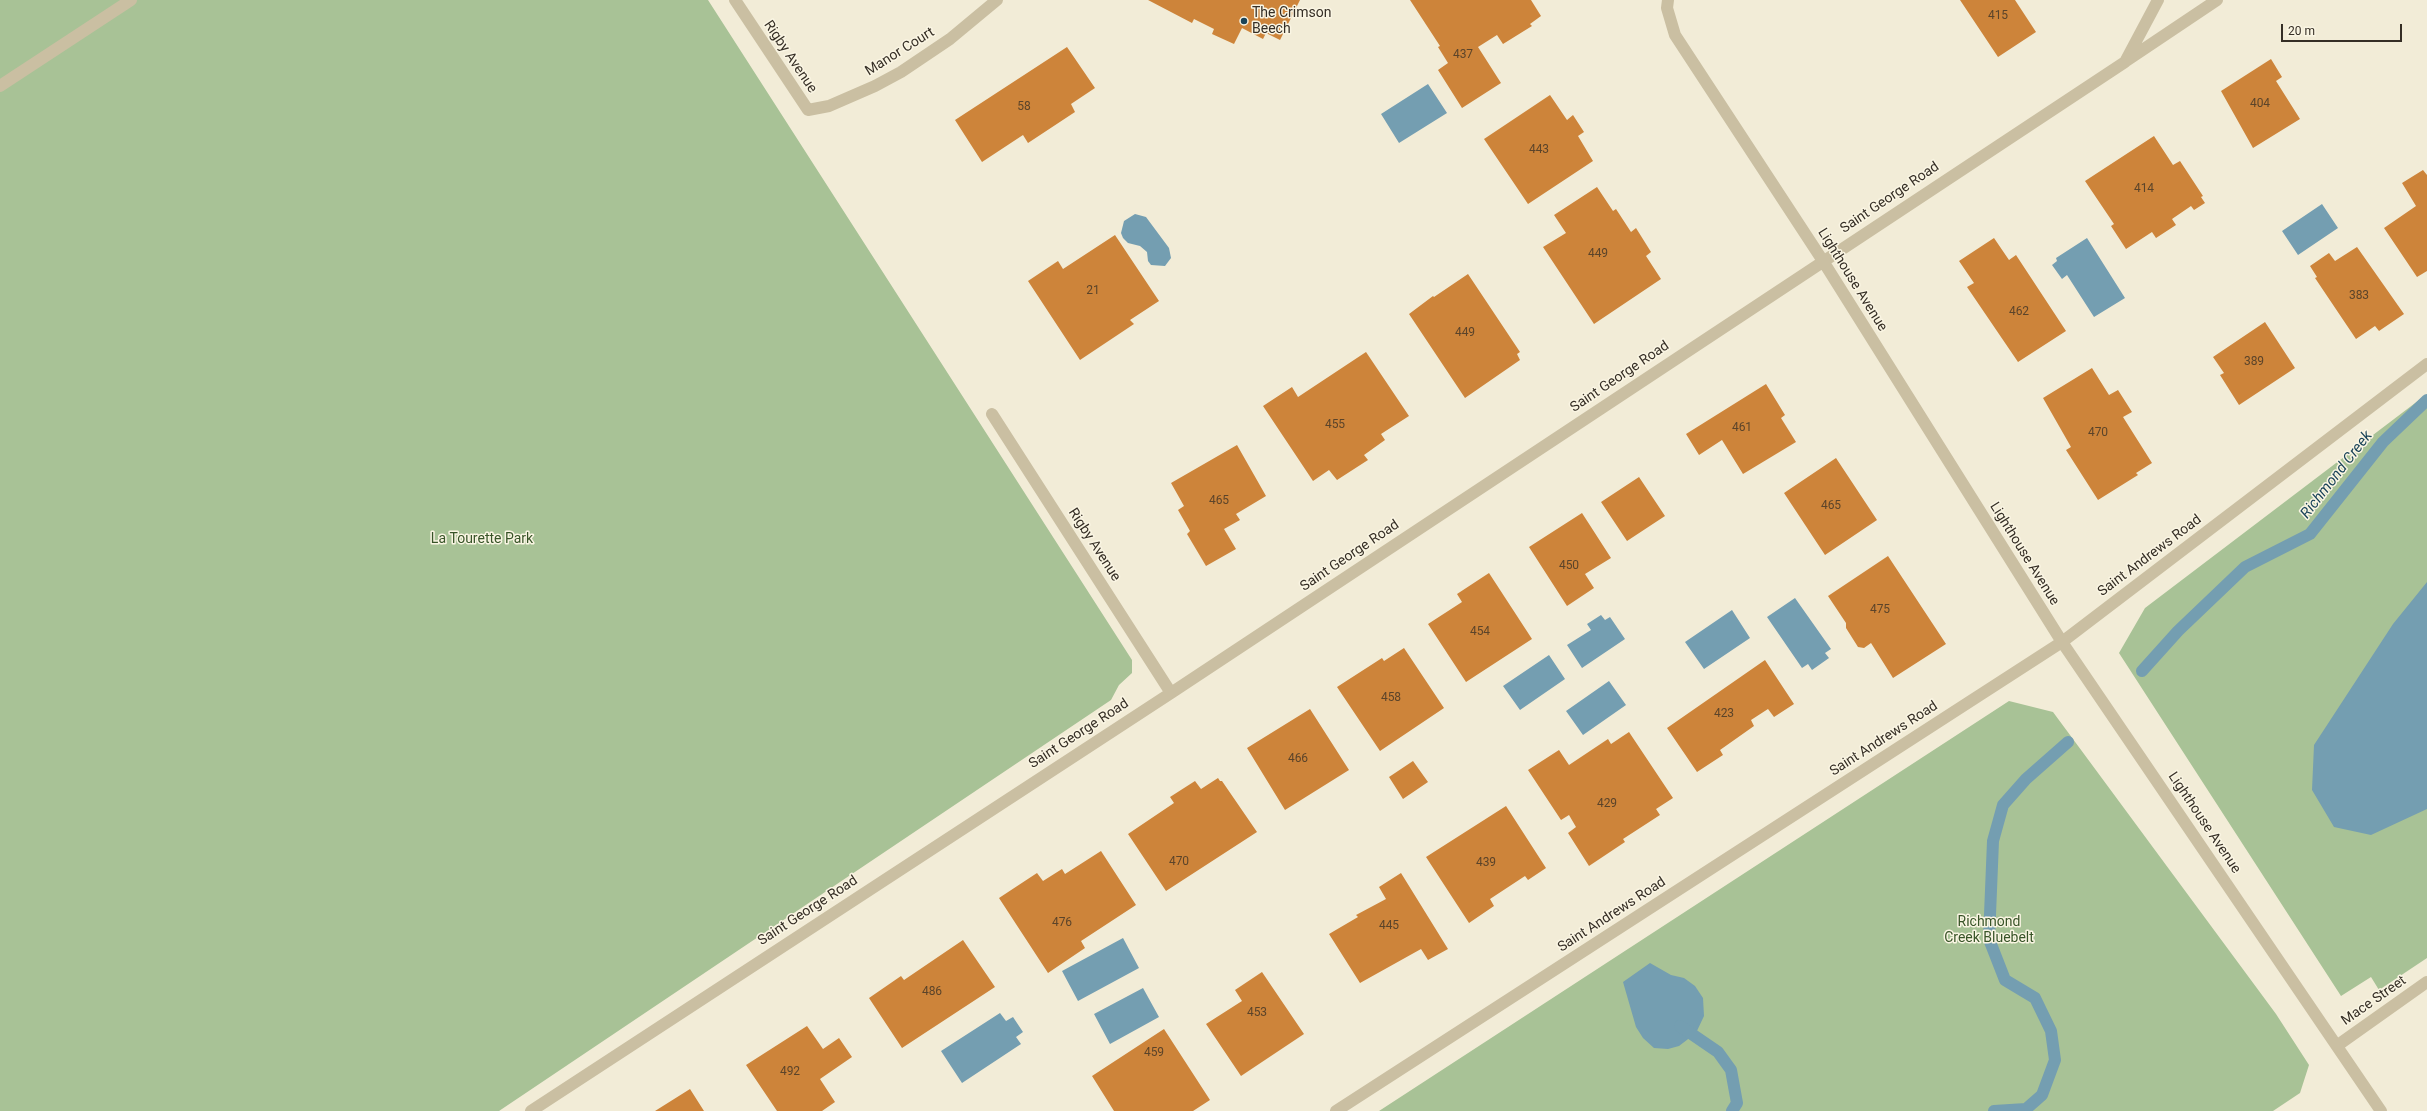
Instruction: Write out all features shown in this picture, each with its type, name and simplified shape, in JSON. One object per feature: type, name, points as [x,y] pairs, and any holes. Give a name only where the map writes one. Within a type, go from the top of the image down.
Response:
[{"type":"street","points":[[0,86],[131,0]]},
{"type":"street","name":"Rigby Avenue","points":[[735,0],[808,110]]},
{"type":"street","name":"Manor Court","points":[[808,110],[829,106],[875,86],[901,72],[950,39],[997,0]]},
{"type":"street","name":"Lighthouse Avenue","points":[[1668,0],[1667,8],[1675,35],[1823,261],[2062,642],[2338,1045],[2381,1111]]},
{"type":"street","name":"Saint George Road","points":[[531,1111],[1171,693],[2125,62],[2158,0]]},
{"type":"street","points":[[2125,62],[2217,0]]},
{"type":"street","name":"Saint Andrews Road","points":[[1336,1111],[2062,642],[2427,364]]},
{"type":"street","name":"Rigby Avenue","points":[[992,414],[1171,693]]},
{"type":"street","name":"Mace Street","points":[[2338,1045],[2427,982]]},
{"type":"green space","name":"La Tourette Park","points":[[0,0],[708,0],[1132,660],[1132,673],[1119,685],[1111,700],[499,1111],[0,1111]]},
{"type":"green space","points":[[2427,394],[2427,958],[2379,990],[2371,977],[2341,996],[2119,653],[2145,608]]},
{"type":"green space","name":"Richmond Creek Bluebelt","points":[[2009,701],[2053,712],[2276,1014],[2309,1065],[2300,1093],[2273,1111],[1379,1111]]},
{"type":"water","points":[[1428,84],[1447,113],[1399,143],[1381,114]]},
{"type":"water","points":[[2322,204],[2338,228],[2298,255],[2282,231]]},
{"type":"water","points":[[1135,214],[1146,217],[1169,248],[1171,258],[1165,266],[1151,265],[1148,261],[1147,252],[1140,246],[1128,243],[1123,238],[1121,233],[1124,221]]},
{"type":"water","points":[[2087,238],[2125,298],[2094,317],[2067,275],[2062,279],[2052,265],[2057,261],[2056,258]]},
{"type":"water","points":[[2427,582],[2427,809],[2371,835],[2334,827],[2312,790],[2314,745],[2393,624]]},
{"type":"water","points":[[1795,598],[1831,649],[1825,653],[1829,658],[1812,670],[1808,664],[1802,668],[1767,617]]},
{"type":"water","points":[[1732,610],[1750,638],[1704,669],[1685,642]]},
{"type":"water","points":[[1601,615],[1605,620],[1610,617],[1625,639],[1582,668],[1567,645],[1591,630],[1587,624]]},
{"type":"water","points":[[1549,655],[1565,679],[1520,710],[1503,686]]},
{"type":"water","points":[[1609,681],[1626,705],[1583,735],[1566,711]]},
{"type":"water","points":[[1123,938],[1139,968],[1078,1001],[1062,971]]},
{"type":"water","points":[[1650,963],[1671,975],[1684,978],[1695,986],[1703,998],[1704,1016],[1696,1033],[1679,1046],[1668,1049],[1654,1048],[1643,1038],[1636,1027],[1623,982]]},
{"type":"water","points":[[1143,988],[1159,1017],[1110,1044],[1094,1014]]},
{"type":"water","points":[[1000,1013],[1006,1021],[1013,1017],[1023,1032],[1016,1037],[1021,1044],[962,1083],[941,1051]]},
{"type":"building","name":"The Crimson Beech","points":[[1148,0],[1300,0],[1280,40],[1266,33],[1263,39],[1242,28],[1234,44],[1212,34],[1214,29],[1194,19],[1192,23]]},
{"type":"building","points":[[1410,0],[1531,0],[1541,16],[1530,24],[1532,26],[1503,44],[1497,35],[1478,47],[1501,83],[1462,108],[1438,70],[1448,63],[1438,47],[1440,46]]},
{"type":"building","points":[[1960,0],[2015,0],[2036,32],[1998,57]]},
{"type":"building","points":[[1067,47],[1095,88],[1071,104],[1075,112],[1028,143],[1023,135],[982,162],[955,120]]},
{"type":"building","points":[[2271,59],[2282,77],[2276,81],[2300,119],[2253,148],[2221,91]]},
{"type":"building","points":[[1550,95],[1567,120],[1573,115],[1584,132],[1578,136],[1593,161],[1528,204],[1484,139]]},
{"type":"building","points":[[2154,136],[2173,165],[2180,161],[2203,196],[2201,197],[2205,203],[2194,210],[2191,206],[2172,219],[2176,225],[2156,238],[2152,232],[2126,249],[2111,226],[2114,224],[2085,181]]},
{"type":"building","points":[[2423,170],[2427,175],[2427,271],[2417,277],[2384,228],[2416,206],[2402,183]]},
{"type":"building","points":[[1597,187],[1613,211],[1616,209],[1631,232],[1636,228],[1651,252],[1646,256],[1661,279],[1594,324],[1543,247],[1566,233],[1554,215]]},
{"type":"building","points":[[1115,235],[1159,301],[1130,320],[1134,324],[1080,360],[1028,281],[1058,261],[1063,269]]},
{"type":"building","points":[[1994,238],[2009,260],[2016,255],[2066,331],[2018,362],[1967,287],[1974,283],[1959,261]]},
{"type":"building","points":[[2357,247],[2404,314],[2379,331],[2375,326],[2356,339],[2315,278],[2317,277],[2310,266],[2329,253],[2335,261]]},
{"type":"building","points":[[1468,274],[1520,352],[1517,354],[1520,360],[1465,398],[1409,314],[1433,296],[1434,297]]},
{"type":"building","points":[[2265,322],[2295,368],[2239,405],[2220,375],[2224,373],[2213,357]]},
{"type":"building","points":[[1366,352],[1409,416],[1381,434],[1385,440],[1364,455],[1368,460],[1337,480],[1329,470],[1313,481],[1263,406],[1292,387],[1298,397]]},
{"type":"building","points":[[2092,368],[2109,395],[2118,390],[2132,412],[2123,417],[2152,463],[2136,473],[2138,475],[2098,500],[2066,450],[2071,447],[2043,398]]},
{"type":"building","points":[[1766,384],[1785,415],[1781,418],[1796,442],[1743,474],[1722,440],[1699,455],[1686,434]]},
{"type":"building","points":[[1237,445],[1266,496],[1236,514],[1240,520],[1224,529],[1236,549],[1206,566],[1187,534],[1190,531],[1178,510],[1184,506],[1171,483]]},
{"type":"building","points":[[1836,458],[1877,520],[1825,555],[1784,493]]},
{"type":"building","points":[[1639,477],[1665,516],[1627,541],[1601,502]]},
{"type":"building","points":[[1582,513],[1611,558],[1585,574],[1594,588],[1567,606],[1529,547]]},
{"type":"building","points":[[1888,556],[1946,644],[1893,678],[1871,643],[1864,648],[1858,647],[1846,628],[1846,623],[1828,596]]},
{"type":"building","points":[[1489,573],[1532,639],[1466,682],[1428,624],[1462,602],[1457,594]]},
{"type":"building","points":[[1404,648],[1444,708],[1380,751],[1337,687],[1382,658],[1384,661]]},
{"type":"building","points":[[1765,660],[1794,704],[1774,717],[1768,709],[1751,720],[1754,726],[1720,750],[1723,755],[1697,772],[1667,728]]},
{"type":"building","points":[[1310,709],[1349,770],[1285,810],[1247,748]]},
{"type":"building","points":[[1629,732],[1673,798],[1656,809],[1660,815],[1623,839],[1625,842],[1589,866],[1568,833],[1576,827],[1569,815],[1561,820],[1528,770],[1559,750],[1569,765],[1608,739],[1611,744]]},
{"type":"building","points":[[1413,761],[1428,782],[1403,799],[1389,777]]},
{"type":"building","points":[[1218,778],[1222,781],[1257,832],[1166,891],[1128,834],[1174,803],[1170,797],[1195,781],[1201,789]]},
{"type":"building","points":[[1506,806],[1546,868],[1528,880],[1525,876],[1490,899],[1494,906],[1469,923],[1426,857]]},
{"type":"building","points":[[1101,851],[1136,905],[1081,941],[1085,948],[1048,973],[999,898],[1037,873],[1043,881],[1062,869],[1065,874]]},
{"type":"building","points":[[1401,873],[1448,949],[1428,960],[1421,949],[1360,983],[1329,934],[1358,917],[1356,915],[1386,899],[1379,887]]},
{"type":"building","points":[[963,940],[995,987],[902,1048],[869,998],[901,976],[904,980]]},
{"type":"building","points":[[1262,972],[1304,1034],[1241,1076],[1206,1024],[1242,1001],[1235,990]]},
{"type":"building","points":[[807,1026],[823,1049],[839,1038],[852,1057],[820,1079],[835,1102],[822,1111],[777,1111],[746,1065]]},
{"type":"building","points":[[1164,1029],[1210,1100],[1193,1111],[1114,1111],[1092,1076]]},
{"type":"building","points":[[690,1089],[704,1111],[655,1111]]},
{"type":"waterway","name":"Richmond Creek","points":[[2142,671],[2178,631],[2245,567],[2310,534],[2383,442],[2427,400]]},
{"type":"waterway","name":"Richmond Creek","points":[[1994,1111],[2026,1109],[2042,1095],[2055,1060],[2051,1031],[2035,998],[2005,980],[1989,939],[1993,841],[2003,805],[2026,779],[2068,742]]},
{"type":"waterway","points":[[1680,1026],[1718,1052],[1731,1070],[1737,1103],[1732,1111]]},
{"type":"place","name":"The Crimson Beech","points":[[1244,21]]}]
